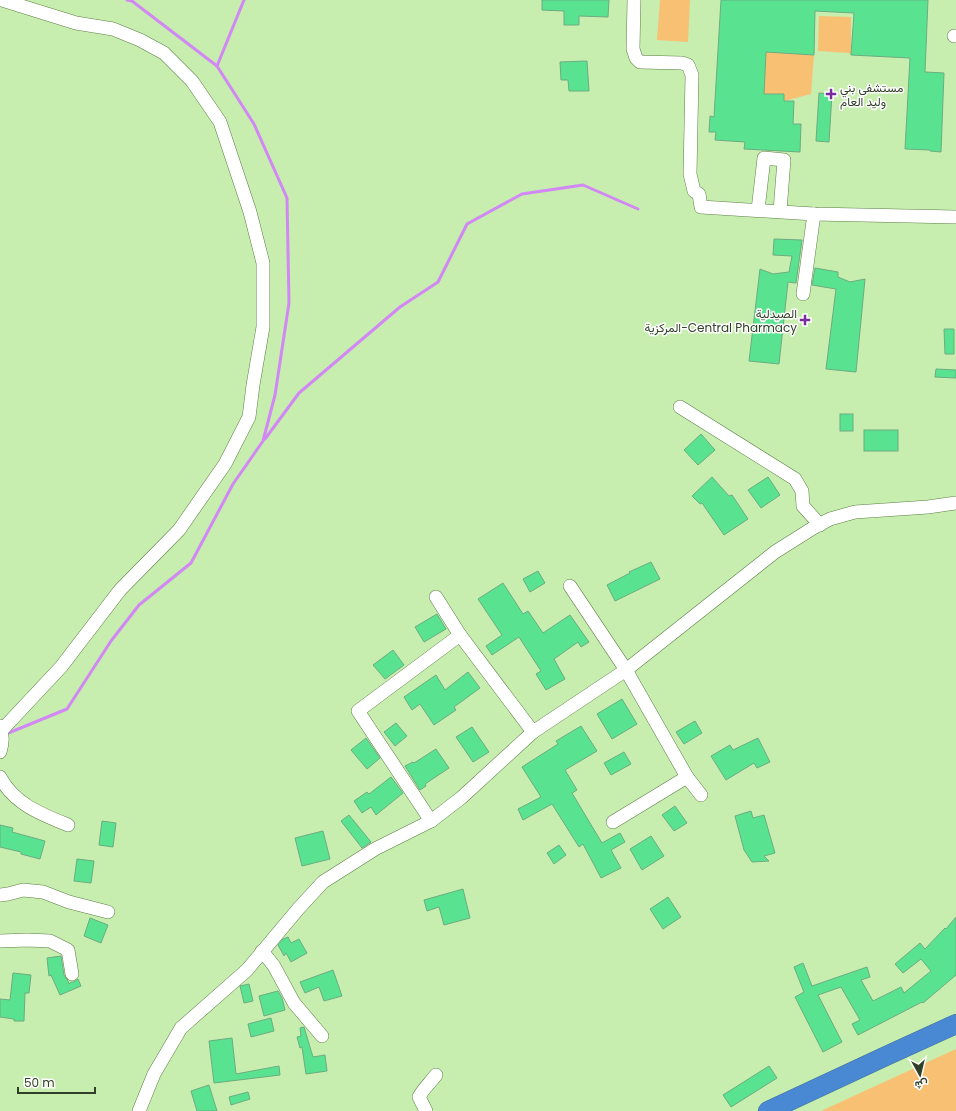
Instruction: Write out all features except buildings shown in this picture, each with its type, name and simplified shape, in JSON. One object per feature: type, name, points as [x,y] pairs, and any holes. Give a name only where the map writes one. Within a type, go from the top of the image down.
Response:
[{"type":"highway","points":[[768,1111],[956,1024]]},
{"type":"street","points":[[0,752],[3,736],[1,728],[61,667],[120,590],[180,530],[225,464],[250,416],[262,327],[263,263],[250,212],[220,122],[192,81],[164,53],[140,40],[113,29],[76,23],[2,0]]},
{"type":"street","points":[[634,0],[633,49],[636,58],[640,62],[682,63],[688,65],[692,75],[690,174],[694,191],[699,194],[701,207],[814,214],[956,217]]},
{"type":"street","points":[[758,210],[764,158],[784,160],[780,211]]},
{"type":"street","points":[[802,294],[814,214]]},
{"type":"street","points":[[680,407],[795,479],[802,491],[803,506],[820,525]]},
{"type":"street","points":[[140,1111],[154,1074],[181,1028],[247,970],[323,882],[375,850],[431,821],[462,798],[533,732],[626,670],[775,552],[820,525],[841,515],[855,512],[928,507],[956,503]]},
{"type":"street","points":[[570,586],[626,670],[687,777],[701,795]]},
{"type":"street","points":[[436,597],[460,635],[533,732]]},
{"type":"street","points":[[431,821],[358,712],[460,635]]},
{"type":"street","points":[[0,777],[12,794],[22,803],[34,811],[68,825]]},
{"type":"street","points":[[613,822],[687,777]]},
{"type":"street","points":[[0,895],[23,890],[43,892],[69,902],[108,912]]},
{"type":"street","points":[[0,941],[50,941],[68,950],[72,974]]},
{"type":"street","points":[[262,951],[274,966],[294,1003],[322,1036]]},
{"type":"street","points":[[426,1111],[419,1097],[422,1091],[436,1075]]},
{"type":"shaded area","points":[[660,0],[690,0],[688,42],[657,40]]},
{"type":"shaded area","points":[[819,16],[851,17],[851,55],[849,53],[818,51]]},
{"type":"shaded area","points":[[766,52],[814,55],[811,94],[784,101],[784,94],[770,94],[763,102]]},
{"type":"shaded area","points":[[956,1049],[956,1111],[821,1111]]},
{"type":"waterway","points":[[6,734],[67,709],[111,641],[139,605],[191,563],[233,484],[263,441],[275,395],[289,303],[287,198],[254,124],[217,66],[132,1],[127,0]]},
{"type":"waterway","points":[[217,66],[244,0]]},
{"type":"waterway","points":[[265,439],[299,393],[400,307],[438,282],[467,224],[522,194],[583,185],[638,209]]},
{"type":"place","name":"مستشفى بني وليد العام","points":[[831,94]]},
{"type":"place","name":"الصيدلية المركزية-Central Pharmacy","points":[[805,320]]}]
